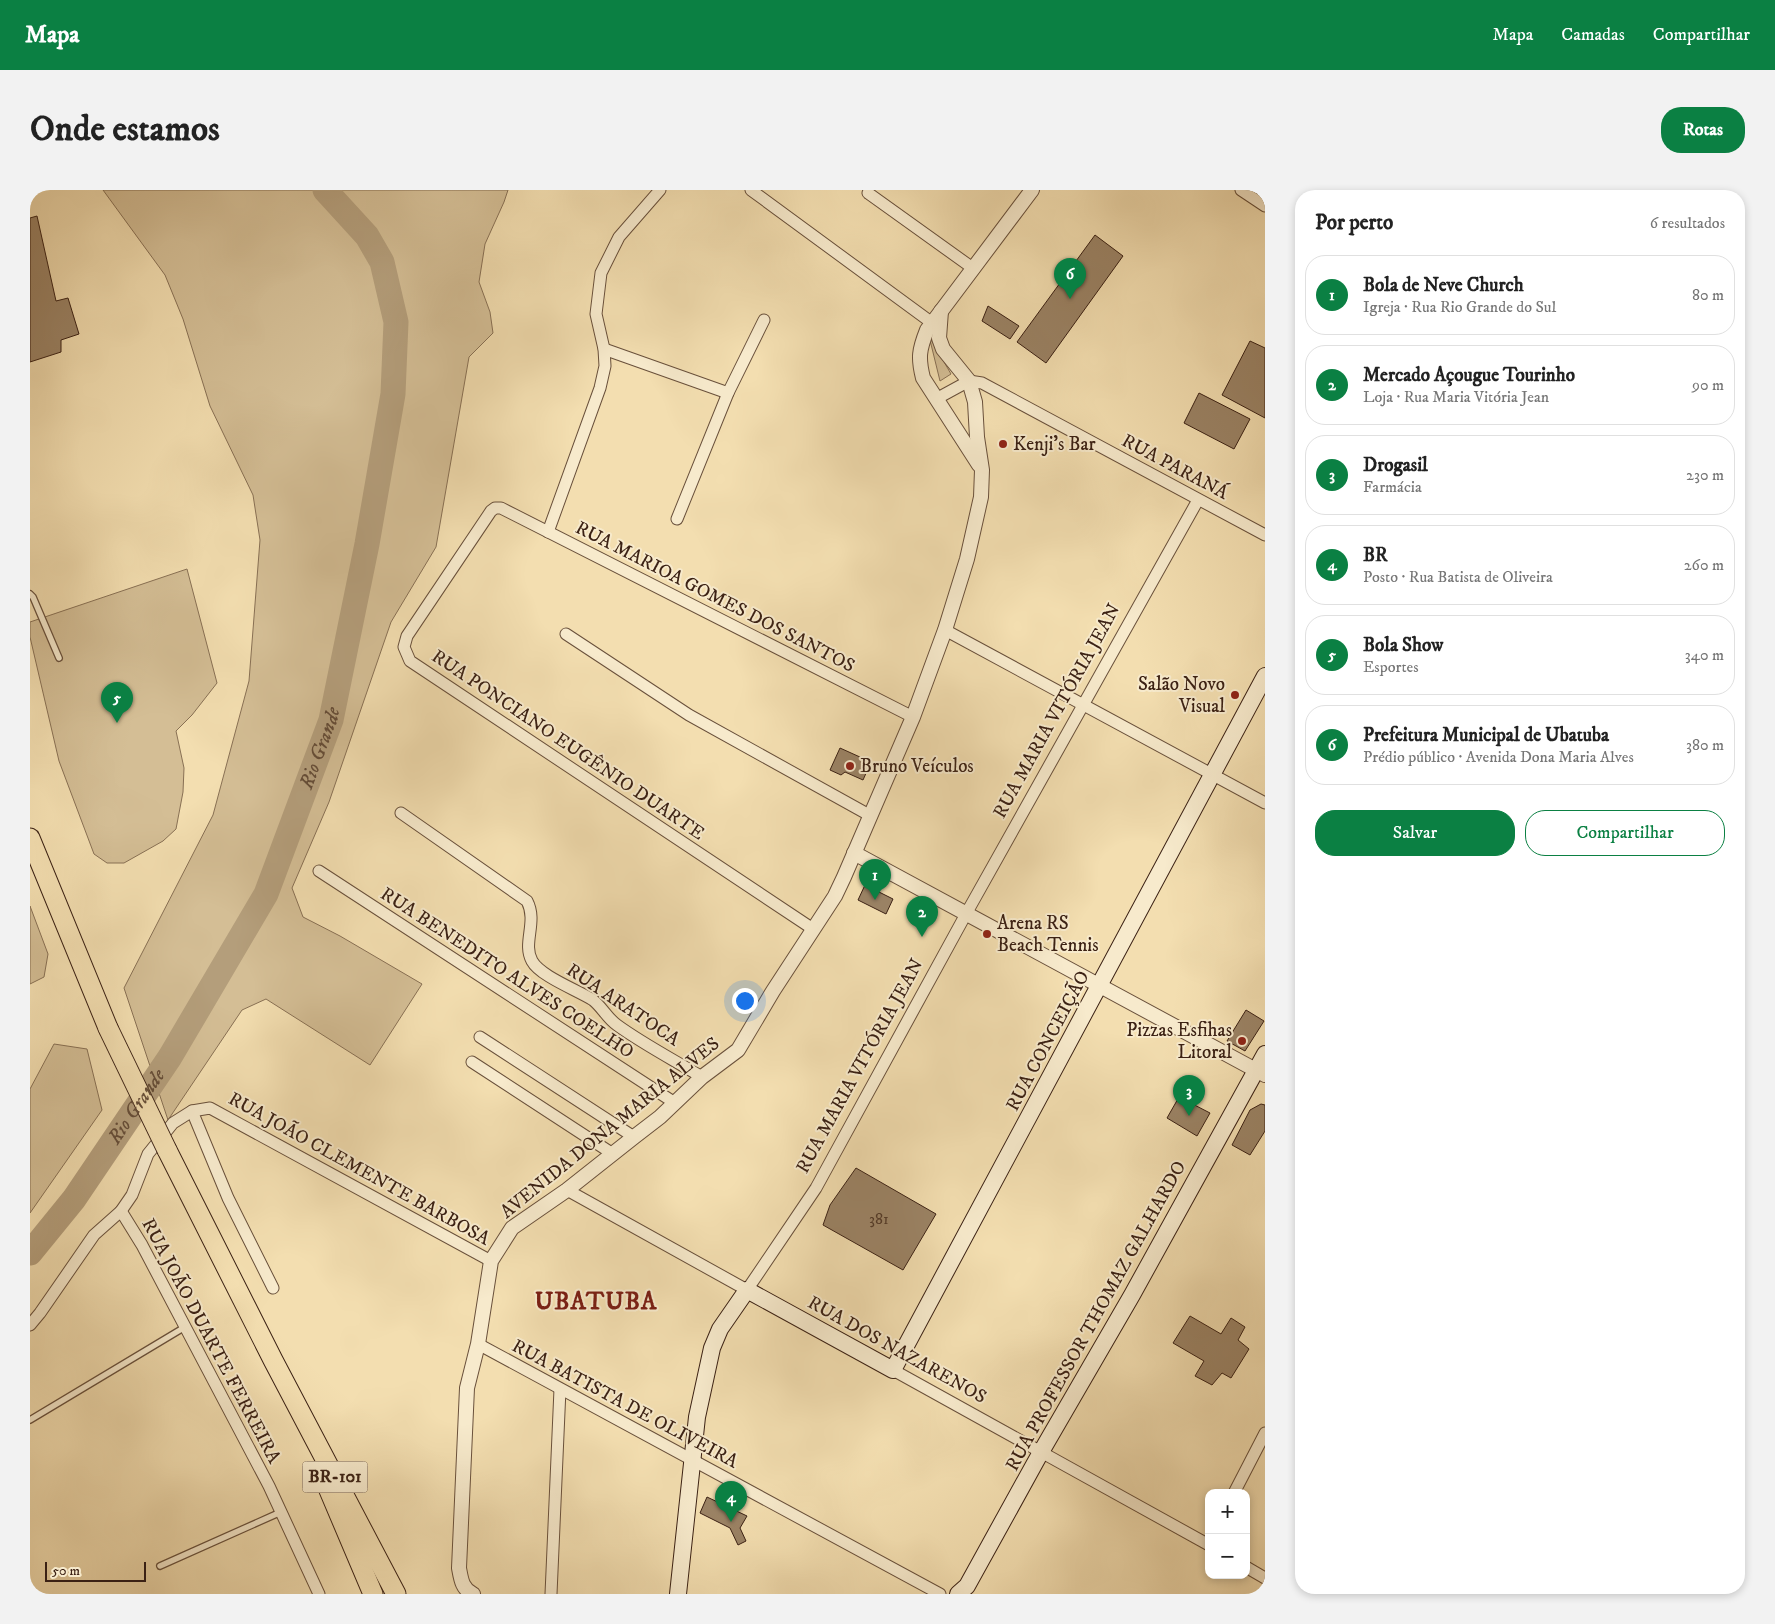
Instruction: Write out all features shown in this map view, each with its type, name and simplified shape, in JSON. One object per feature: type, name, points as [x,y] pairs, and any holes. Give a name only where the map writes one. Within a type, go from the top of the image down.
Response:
[{"type":"highway","name":"BR-101","points":[[30,838],[108,1028],[167,1150],[273,1360],[396,1594]]},
{"type":"highway","name":"BR-101","points":[[273,1360],[373,1594]]},
{"type":"main road","name":"RUA CONCEIÇÃO","points":[[893,1370],[1265,676]]},
{"type":"main road","name":"RUA PROFESSOR THOMAZ GALHARDO","points":[[958,1594],[967,1586],[1041,1452],[1261,1073],[1265,1054]]},
{"type":"main road","name":"RUA DOS NAZARENOS","points":[[747,1290],[893,1370]]},
{"type":"main road","name":"RUA MARIA VITÓRIA JEAN","points":[[678,1594],[697,1418],[712,1348],[720,1329],[747,1290]]},
{"type":"street","points":[[548,532],[600,388],[605,366],[604,349],[596,314],[601,273],[619,236],[660,190]]},
{"type":"street","points":[[751,190],[936,326]]},
{"type":"street","points":[[982,470],[923,378],[919,361],[921,344],[927,330],[936,326],[941,311],[1032,190]]},
{"type":"street","points":[[1241,190],[1265,206]]},
{"type":"street","points":[[868,193],[974,269]]},
{"type":"street","points":[[677,519],[728,393],[764,320]]},
{"type":"street","name":"AVENIDA DONA MARIA ALVES","points":[[470,1593],[462,1583],[459,1568],[467,1388],[478,1344],[491,1261],[512,1228],[567,1190],[613,1154],[675,1104],[702,1077],[738,1050],[773,990],[835,896],[914,717],[945,630],[967,559],[981,497],[982,470],[977,437],[975,402],[968,382],[943,349],[936,326]]},
{"type":"street","points":[[604,349],[728,393]]},
{"type":"street","points":[[936,399],[968,382]]},
{"type":"street","name":"RUA PARANÁ","points":[[968,382],[982,382],[996,389],[1265,536]]},
{"type":"street","name":"RUA MARIA VITÓRIA JEAN","points":[[747,1290],[816,1188],[966,914],[1198,500]]},
{"type":"street","name":"RUA PONCIANO EUGÊNIO DUARTE","points":[[501,508],[495,508],[490,511],[407,636],[404,647],[410,661],[813,929]]},
{"type":"street","name":"RUA MARIOA GOMES DOS SANTOS","points":[[501,508],[914,717]]},
{"type":"street","points":[[945,630],[1265,803]]},
{"type":"street","points":[[566,634],[689,715],[871,816]]},
{"type":"street","name":"RUA ARATOCA","points":[[401,814],[527,901],[531,910],[528,951],[532,963],[542,972],[594,1001],[614,1024],[702,1077]]},
{"type":"street","points":[[854,853],[1261,1073]]},
{"type":"street","name":"RUA BENEDITO ALVES COELHO","points":[[319,871],[675,1104]]},
{"type":"street","points":[[480,1037],[634,1137]]},
{"type":"street","points":[[472,1062],[613,1154]]},
{"type":"street","name":"RUA JOÃO CLEMENTE BARBOSA","points":[[192,1111],[210,1108],[491,1261]]},
{"type":"street","points":[[121,1211],[132,1195],[148,1154],[173,1123],[192,1111],[228,1198],[273,1288]]},
{"type":"street","name":"RUA DOS NAZARENOS","points":[[567,1190],[747,1290]]},
{"type":"street","name":"RUA JOÃO DUARTE FERREIRA","points":[[30,1325],[94,1235],[121,1211],[142,1245],[269,1486],[319,1594]]},
{"type":"street","name":"RUA BATISTA DE OLIVEIRA","points":[[478,1344],[940,1594]]},
{"type":"street","name":"RUA DOS NAZARENOS","points":[[893,1370],[1205,1542]]},
{"type":"street","points":[[551,1594],[560,1388]]},
{"type":"street","points":[[1236,1489],[1265,1433]]},
{"type":"street","points":[[1250,1569],[1265,1578]]},
{"type":"lane","points":[[30,594],[59,658]]},
{"type":"lane","points":[[30,1420],[185,1327]]},
{"type":"lane","points":[[160,1566],[282,1512]]},
{"type":"shaded area","points":[[103,190],[508,190],[485,244],[479,282],[490,312],[493,333],[469,357],[436,547],[391,622],[329,802],[292,888],[303,917],[340,936],[422,984],[370,1065],[266,999],[242,1010],[168,1120],[124,988],[213,815],[249,681],[260,540],[253,495],[210,406],[183,319],[165,275]]},
{"type":"shaded area","points":[[929,336],[951,374],[940,381]]},
{"type":"shaded area","points":[[187,569],[217,683],[192,715],[176,731],[184,768],[183,792],[176,829],[163,841],[124,863],[107,863],[94,854],[59,761],[30,637],[30,622]]},
{"type":"shaded area","points":[[30,906],[48,954],[44,977],[30,984]]},
{"type":"shaded area","points":[[54,1044],[87,1049],[102,1110],[30,1213],[30,1089]]},
{"type":"building","points":[[37,216],[56,301],[68,298],[79,334],[61,340],[61,352],[30,362],[30,218]]},
{"type":"building","points":[[1095,235],[1123,256],[1046,363],[1017,342]]},
{"type":"building","points":[[988,306],[1019,326],[1010,339],[982,321]]},
{"type":"building","points":[[1250,341],[1265,348],[1265,418],[1222,395]]},
{"type":"building","points":[[1199,393],[1250,419],[1234,449],[1184,423]]},
{"type":"building","name":"Bruno Veículos","points":[[840,748],[871,762],[863,780],[845,772],[841,775],[830,770]]},
{"type":"building","points":[[865,885],[893,899],[886,914],[858,900]]},
{"type":"building","points":[[1246,1010],[1264,1021],[1245,1051],[1227,1041]]},
{"type":"building","points":[[1179,1097],[1210,1113],[1197,1136],[1167,1118]]},
{"type":"building","points":[[1261,1104],[1265,1105],[1265,1131],[1250,1155],[1232,1145],[1250,1110]]},
{"type":"building","points":[[856,1168],[936,1214],[903,1270],[823,1225],[830,1205]]},
{"type":"building","points":[[1190,1316],[1221,1334],[1231,1318],[1245,1327],[1238,1340],[1249,1349],[1231,1378],[1222,1373],[1212,1385],[1195,1376],[1204,1361],[1173,1343]]},
{"type":"building","points":[[707,1497],[747,1516],[740,1528],[746,1541],[738,1545],[730,1528],[700,1513]]},
{"type":"waterway","name":"Rio Grande","points":[[30,1253],[74,1199],[170,1057],[266,894],[331,720],[367,544],[393,394],[396,322],[382,262],[367,236],[325,190]]},
{"type":"place","name":"Prefeitura Municipal de Ubatuba","points":[[1070,299]]},
{"type":"place","name":"Kenji's Bar","points":[[1003,444]]},
{"type":"place","name":"Salão Novo Visual","points":[[1235,695]]},
{"type":"place","name":"Bola Show","points":[[117,723]]},
{"type":"place","name":"Bruno Veículos","points":[[850,766]]},
{"type":"place","name":"Bola de Neve Church","points":[[875,900]]},
{"type":"place","name":"Arena RS Beach Tennis","points":[[987,934]]},
{"type":"place","name":"Mercado Açougue Tourinho","points":[[922,937]]},
{"type":"place","name":"Pizzas Esfihas Litoral","points":[[1242,1041]]},
{"type":"place","name":"Drogasil","points":[[1189,1116]]},
{"type":"place","name":"BR","points":[[731,1522]]},
{"type":"district","name":"UBATUBA","points":[[596,1302]]}]
